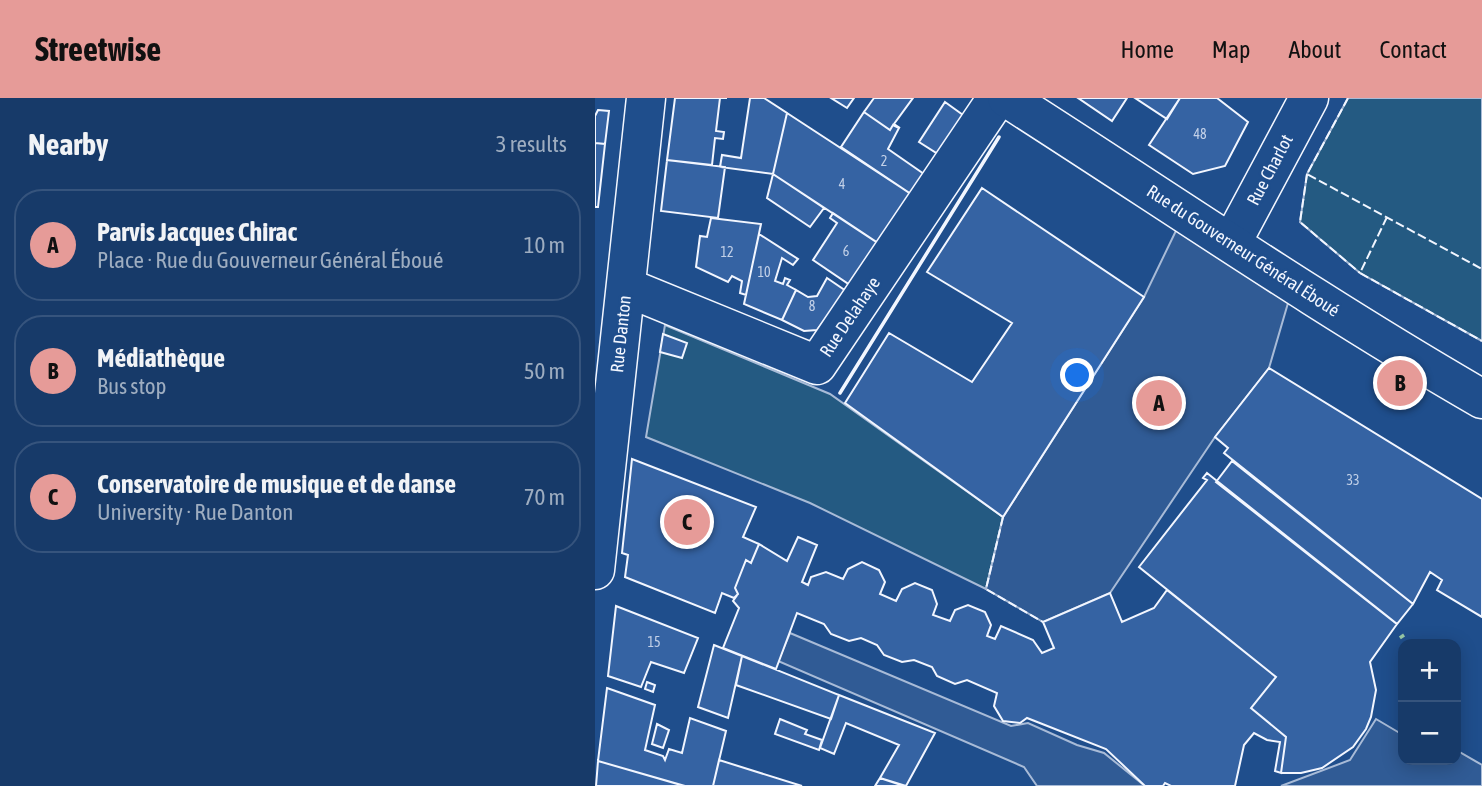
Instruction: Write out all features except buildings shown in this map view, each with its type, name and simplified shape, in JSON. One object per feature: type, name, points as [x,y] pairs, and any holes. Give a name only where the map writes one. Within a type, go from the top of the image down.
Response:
[{"type":"street","name":"Rue Danton","points":[[595,570],[646,98]]},
{"type":"street","name":"Rue Delahaye","points":[[626,287],[817,365],[997,98]]},
{"type":"street","name":"Rue du Gouverneur Général Éboué","points":[[1007,98],[1232,242],[1293,286],[1482,399]]},
{"type":"street","name":"Rue Charlot","points":[[1232,242],[1309,98]]},
{"type":"shaded area","points":[[1348,98],[1482,98],[1482,341],[1360,273],[1300,222],[1307,174]]},
{"type":"shaded area","points":[[1185,212],[1293,286],[1269,368],[1215,437],[1110,593],[1043,622],[986,589],[1003,517],[1144,297]]},
{"type":"shaded area","points":[[665,325],[830,394],[1003,517],[986,589],[810,503],[646,437]]},
{"type":"shaded area","points":[[790,633],[1011,726],[1028,723],[1077,745],[1104,753],[1145,786],[1037,786],[1024,767],[778,661]]},
{"type":"shaded area","points":[[1376,719],[1398,732],[1398,765],[1461,765],[1461,753],[1482,765],[1482,786],[1281,786],[1350,760]]},
{"type":"hedge","points":[[1401,635],[1404,639]]},
{"type":"fence","points":[[1348,98],[1307,174],[1482,269]]},
{"type":"fence","points":[[1307,174],[1300,222],[1360,273]]},
{"type":"fence","points":[[1387,217],[1360,273],[1482,341]]},
{"type":"fence","points":[[1003,517],[986,589],[1043,622]]},
{"type":"wall","points":[[840,393],[999,137]]},
{"type":"place","name":"Médiathèque","points":[[1400,383]]},
{"type":"place","name":"Parvis Jacques Chirac","points":[[1159,403]]},
{"type":"place","name":"Conservatoire de musique et de danse","points":[[687,522]]}]
